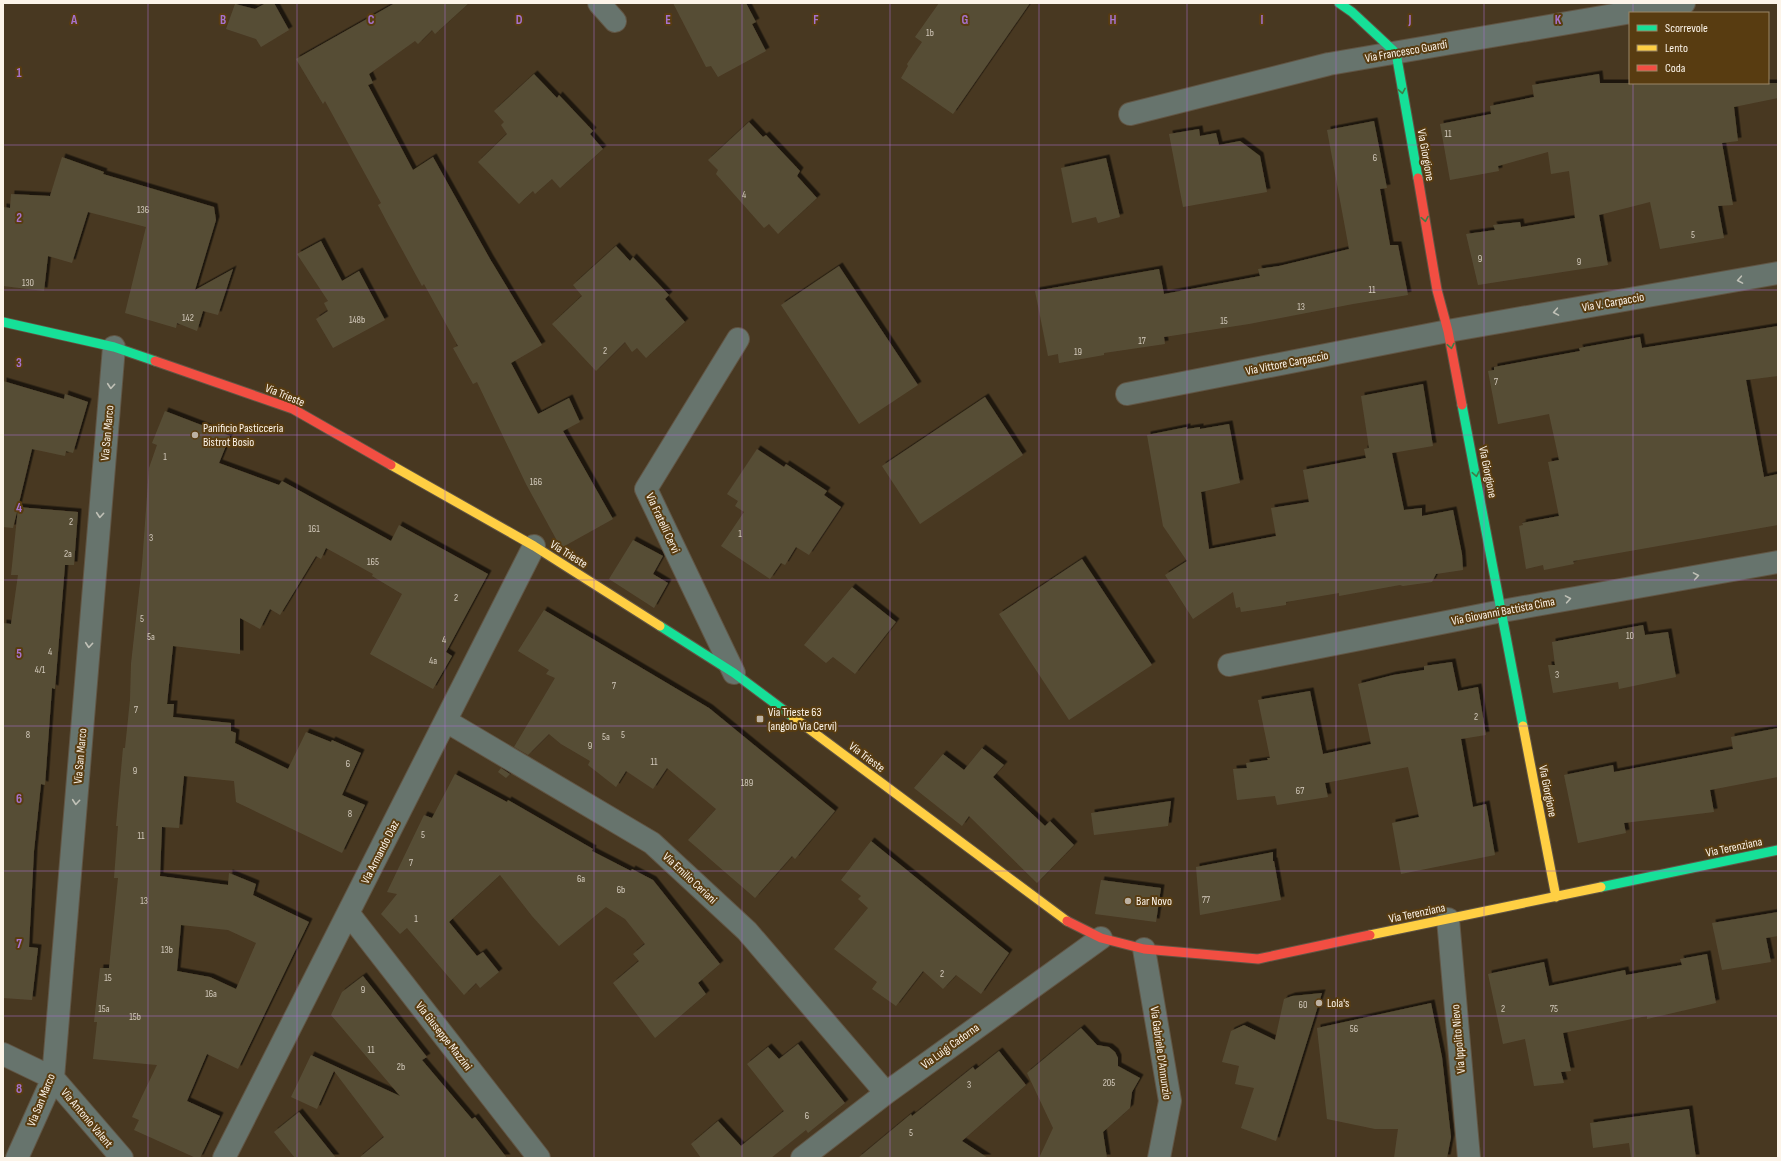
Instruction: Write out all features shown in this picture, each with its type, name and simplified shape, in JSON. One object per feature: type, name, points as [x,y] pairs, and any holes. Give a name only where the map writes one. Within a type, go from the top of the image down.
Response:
[{"type":"street","points":[[599,3],[615,21]]},
{"type":"street","points":[[1339,3],[1352,12],[1396,53]]},
{"type":"street","name":"Via Francesco Guardi","points":[[1632,12],[1684,3]]},
{"type":"street","name":"Via Francesco Guardi","points":[[1130,114],[1329,64],[1629,13]]},
{"type":"street","name":"Via Giorgione","points":[[1396,53],[1437,290],[1448,331],[1556,897]]},
{"type":"street","name":"Via V. Carpaccio","points":[[1448,331],[1778,273]]},
{"type":"street","name":"Via Trieste","points":[[3,322],[114,347],[293,409],[534,546],[734,673],[1063,919]]},
{"type":"street","name":"Via Vittore Carpaccio","points":[[1127,394],[1448,331]]},
{"type":"street","name":"Via Fratelli Cervi","points":[[734,673],[646,489],[738,339]]},
{"type":"street","name":"Via San Marco","points":[[17,1158],[53,1078],[114,347]]},
{"type":"street","name":"Via Armando Diaz","points":[[224,1158],[349,914],[534,546]]},
{"type":"street","name":"Via Giovanni Battista Cima","points":[[1229,665],[1502,611],[1778,562]]},
{"type":"street","name":"Via Emilio Ceriani","points":[[446,721],[652,842],[747,931],[886,1093]]},
{"type":"street","name":"Via Terenziana","points":[[1063,919],[1101,938],[1144,949],[1258,959],[1778,850]]},
{"type":"street","name":"Via Giuseppe Mazzini","points":[[349,914],[539,1158]]},
{"type":"street","name":"Via Ippolito Nievo","points":[[1448,919],[1469,1158]]},
{"type":"street","name":"Via Luigi Cadorna","points":[[802,1158],[886,1093],[1101,938]]},
{"type":"street","name":"Via Gabriele D'Annunzio","points":[[1144,949],[1170,1101],[1159,1158]]},
{"type":"street","points":[[3,1054],[53,1078]]},
{"type":"street","name":"Via Antonio Valent","points":[[53,1078],[122,1158]]},
{"type":"building","points":[[266,3],[274,3],[289,30],[261,47],[256,39],[226,29],[235,4],[255,9]]},
{"type":"building","points":[[395,3],[469,3],[435,34],[432,30],[418,44],[415,41],[369,74],[373,83],[368,85],[413,170],[433,157],[490,259],[542,345],[511,363],[538,414],[569,398],[580,422],[563,431],[613,519],[561,548],[526,484],[477,382],[473,384],[453,348],[458,346],[424,284],[422,286],[378,205],[381,203],[325,101],[323,104],[296,59]]},
{"type":"building","points":[[673,3],[746,3],[756,22],[752,24],[766,51],[718,77],[711,66],[706,67]]},
{"type":"building","points":[[939,3],[1030,3],[953,114],[901,78],[908,66],[907,64],[922,42],[915,37]]},
{"type":"building","points":[[534,74],[557,98],[559,95],[593,131],[590,134],[603,149],[560,188],[552,179],[535,194],[533,191],[519,204],[478,162],[507,134],[501,125],[504,122],[494,111]]},
{"type":"building","points":[[1599,74],[1600,83],[1778,83],[1778,98],[1734,107],[1738,141],[1722,143],[1733,205],[1718,206],[1724,238],[1660,249],[1650,202],[1599,215],[1608,265],[1478,285],[1466,234],[1495,230],[1493,225],[1520,222],[1521,227],[1575,218],[1569,171],[1551,174],[1548,152],[1498,166],[1499,171],[1450,180],[1440,124],[1491,114],[1490,106],[1534,97],[1532,85]]},
{"type":"building","points":[[1374,121],[1387,188],[1380,189],[1390,245],[1398,245],[1408,295],[1249,324],[1164,337],[1165,344],[1104,353],[1104,355],[1059,363],[1058,354],[1048,356],[1035,291],[1159,269],[1164,294],[1260,276],[1258,269],[1279,266],[1349,249],[1327,130]]},
{"type":"building","points":[[749,122],[763,137],[766,135],[800,171],[797,176],[817,198],[778,234],[769,224],[764,228],[716,174],[718,170],[708,160]]},
{"type":"building","points":[[1199,129],[1200,136],[1216,133],[1219,145],[1240,141],[1260,156],[1267,192],[1183,207],[1169,134]]},
{"type":"building","points":[[62,157],[104,172],[103,174],[214,207],[216,220],[195,290],[233,269],[218,315],[203,311],[197,331],[177,323],[176,328],[125,313],[146,227],[88,212],[72,263],[48,256],[44,291],[3,286],[3,207],[10,208],[11,194],[50,196]]},
{"type":"building","points":[[1106,158],[1120,217],[1098,223],[1096,217],[1072,223],[1061,168]]},
{"type":"building","points":[[321,241],[342,281],[359,271],[385,320],[333,348],[316,319],[328,311],[324,303],[328,301],[297,254]]},
{"type":"building","points":[[616,246],[630,261],[633,257],[669,295],[665,299],[685,322],[646,358],[637,348],[632,352],[625,342],[596,371],[552,324],[582,296],[573,285]]},
{"type":"building","points":[[839,266],[918,385],[859,424],[781,305]]},
{"type":"building","points":[[1778,326],[1778,376],[1746,380],[1764,477],[1778,474],[1778,525],[1573,561],[1574,564],[1544,570],[1543,565],[1526,569],[1519,526],[1523,525],[1522,523],[1559,516],[1548,462],[1559,460],[1549,414],[1498,424],[1488,371],[1494,370],[1494,367],[1580,351],[1579,348],[1640,337],[1642,348]]},
{"type":"building","points":[[3,381],[64,399],[65,394],[88,402],[73,453],[66,451],[65,456],[32,449],[18,507],[78,512],[74,565],[65,565],[55,689],[52,688],[45,785],[41,784],[34,851],[29,947],[38,948],[32,1000],[3,998],[3,623],[11,624],[18,575],[11,575],[18,508],[13,528],[3,527]]},
{"type":"building","points":[[1423,384],[1433,446],[1392,453],[1404,510],[1422,508],[1422,516],[1453,510],[1462,554],[1463,570],[1436,574],[1432,582],[1403,586],[1400,585],[1339,596],[1339,593],[1286,602],[1286,605],[1241,612],[1240,607],[1236,608],[1233,592],[1193,619],[1165,575],[1187,561],[1163,526],[1147,435],[1187,427],[1187,429],[1200,427],[1200,429],[1229,424],[1240,483],[1201,492],[1209,549],[1276,536],[1271,508],[1309,502],[1303,470],[1366,458],[1364,449],[1369,448],[1361,396]]},
{"type":"building","points":[[985,397],[1023,455],[920,524],[882,466]]},
{"type":"building","points":[[165,411],[230,436],[219,463],[279,485],[282,481],[391,541],[399,525],[488,574],[446,652],[452,656],[433,689],[370,654],[402,594],[372,576],[373,574],[326,548],[321,559],[316,556],[280,615],[270,609],[260,629],[240,618],[240,654],[173,646],[167,704],[174,704],[173,717],[231,723],[231,731],[236,733],[235,743],[288,769],[306,732],[331,742],[332,740],[361,753],[342,795],[365,805],[342,853],[236,802],[234,781],[184,776],[179,828],[162,827],[160,876],[228,885],[229,873],[256,884],[253,895],[309,922],[238,1069],[207,1054],[187,1101],[220,1116],[200,1158],[196,1158],[134,1130],[139,1120],[132,1117],[157,1065],[93,1059],[97,1022],[94,1022],[100,968],[109,968],[118,878],[114,878],[118,826],[116,826],[123,748],[125,748],[130,700],[131,664],[142,565],[149,468],[157,445],[152,443]],"holes":[[[181,925],[228,930],[256,943],[236,989],[210,977],[177,971]]]},
{"type":"building","points":[[757,449],[784,467],[786,464],[827,491],[824,495],[841,507],[809,555],[796,547],[785,565],[781,563],[770,579],[721,546],[744,512],[735,506],[738,501],[727,494]]},
{"type":"building","points":[[633,540],[663,556],[653,574],[668,583],[654,608],[609,579]]},
{"type":"building","points":[[1082,559],[1152,665],[1069,720],[999,614]]},
{"type":"building","points":[[852,587],[896,622],[855,674],[833,657],[826,663],[804,645]]},
{"type":"building","points":[[544,610],[709,708],[835,811],[795,859],[792,856],[755,898],[688,840],[716,809],[667,768],[653,789],[626,771],[616,787],[588,765],[590,761],[561,744],[549,734],[528,755],[514,747],[555,678],[546,674],[549,670],[518,651]]},
{"type":"building","points":[[1643,625],[1645,635],[1668,632],[1676,677],[1619,689],[1618,682],[1553,693],[1548,665],[1555,665],[1552,642]]},
{"type":"building","points":[[1452,662],[1458,691],[1478,687],[1486,735],[1461,739],[1473,807],[1486,804],[1495,855],[1401,874],[1392,823],[1419,817],[1408,767],[1325,783],[1328,797],[1277,805],[1275,796],[1237,800],[1233,769],[1247,768],[1246,763],[1268,760],[1267,758],[1270,758],[1258,700],[1310,691],[1323,754],[1371,744],[1358,684],[1393,675],[1424,670],[1424,666]]},
{"type":"building","points":[[1778,728],[1778,777],[1710,790],[1714,812],[1624,823],[1626,833],[1578,843],[1564,775],[1613,765],[1614,772],[1733,749],[1731,737]]},
{"type":"building","points":[[982,748],[1004,765],[993,777],[1045,826],[1050,821],[1074,845],[1037,883],[969,816],[962,826],[914,788],[943,754],[964,770]]},
{"type":"building","points":[[501,768],[510,774],[506,778],[498,772]]},
{"type":"building","points":[[455,774],[507,802],[508,800],[593,849],[592,851],[631,871],[632,869],[653,880],[720,964],[698,983],[706,994],[655,1038],[613,983],[639,961],[633,954],[645,944],[625,919],[606,907],[559,946],[532,916],[500,875],[449,922],[477,956],[483,952],[499,972],[480,988],[476,983],[464,995],[407,928],[400,934],[381,914],[397,894],[387,892],[424,815],[432,818]]},
{"type":"building","points":[[1171,801],[1168,826],[1094,835],[1091,813]]},
{"type":"building","points":[[871,841],[1009,953],[981,994],[956,975],[943,989],[923,971],[896,1006],[872,989],[877,982],[834,949],[868,908],[858,899],[861,896],[841,880]]},
{"type":"building","points":[[1273,852],[1273,861],[1281,900],[1200,915],[1196,867]]},
{"type":"building","name":"Bar Novo","points":[[1101,880],[1161,888],[1156,922],[1095,914]]},
{"type":"building","points":[[1778,912],[1778,936],[1766,938],[1771,962],[1722,970],[1712,923]]},
{"type":"building","points":[[1707,954],[1716,1003],[1647,1019],[1647,1016],[1563,1033],[1571,1071],[1561,1072],[1564,1083],[1534,1086],[1525,1039],[1503,1044],[1488,974],[1544,962],[1549,986],[1625,970],[1626,975],[1682,965],[1680,959]]},
{"type":"building","points":[[363,976],[427,1057],[422,1060],[472,1119],[475,1117],[507,1158],[359,1158],[384,1137],[334,1071],[317,1109],[291,1097],[311,1055],[400,1096],[331,1015],[342,992]]},
{"type":"building","points":[[1322,993],[1276,1141],[1241,1128],[1254,1088],[1235,1084],[1239,1066],[1222,1062],[1231,1031],[1244,1025],[1275,1040],[1284,999],[1292,996]]},
{"type":"building","points":[[1431,1003],[1442,1057],[1451,1137],[1447,1158],[1394,1158],[1398,1129],[1375,1129],[1327,1119],[1317,1028]]},
{"type":"building","points":[[1081,1028],[1097,1045],[1109,1047],[1115,1052],[1118,1058],[1118,1066],[1140,1078],[1132,1092],[1130,1108],[1103,1132],[1107,1158],[1039,1158],[1053,1128],[1027,1073]]},
{"type":"building","points":[[798,1044],[845,1103],[808,1133],[806,1130],[771,1158],[701,1158],[691,1144],[718,1121],[741,1146],[784,1111],[747,1064],[768,1047],[779,1059]]},
{"type":"building","points":[[999,1051],[1026,1085],[962,1141],[988,1158],[858,1158],[911,1114],[912,1116],[973,1067],[975,1070]]},
{"type":"building","points":[[1689,1109],[1696,1158],[1631,1158],[1629,1143],[1593,1148],[1590,1123]]},
{"type":"building","points":[[299,1112],[336,1158],[295,1158],[274,1132]]},
{"type":"traffic: fast","points":[[1339,3],[1352,12],[1396,53],[1418,178]]},
{"type":"traffic: fast","points":[[3,322],[114,347],[155,361]]},
{"type":"traffic: fast","points":[[1462,405],[1523,726]]},
{"type":"traffic: fast","points":[[660,626],[734,673],[793,717]]},
{"type":"traffic: fast","points":[[1601,887],[1778,850]]},
{"type":"traffic: slow","points":[[391,465],[534,546],[660,626]]},
{"type":"traffic: slow","points":[[793,717],[1067,921]]},
{"type":"traffic: slow","points":[[1523,726],[1556,897]]},
{"type":"traffic: slow","points":[[1370,935],[1601,887]]},
{"type":"traffic: jam","points":[[1418,178],[1437,290],[1448,331],[1462,405]]},
{"type":"traffic: jam","points":[[155,361],[293,409],[391,465]]},
{"type":"traffic: jam","points":[[1067,921],[1101,938],[1144,949],[1258,959],[1370,935]]},
{"type":"place","name":"Panificio Pasticceria Bistrot Bosio","points":[[195,435]]},
{"type":"place","name":"Via Trieste 63 (angolo Via Cervi)","points":[[760,719]]},
{"type":"place","name":"Bar Novo","points":[[1128,901]]},
{"type":"place","name":"Lola's","points":[[1319,1003]]}]
